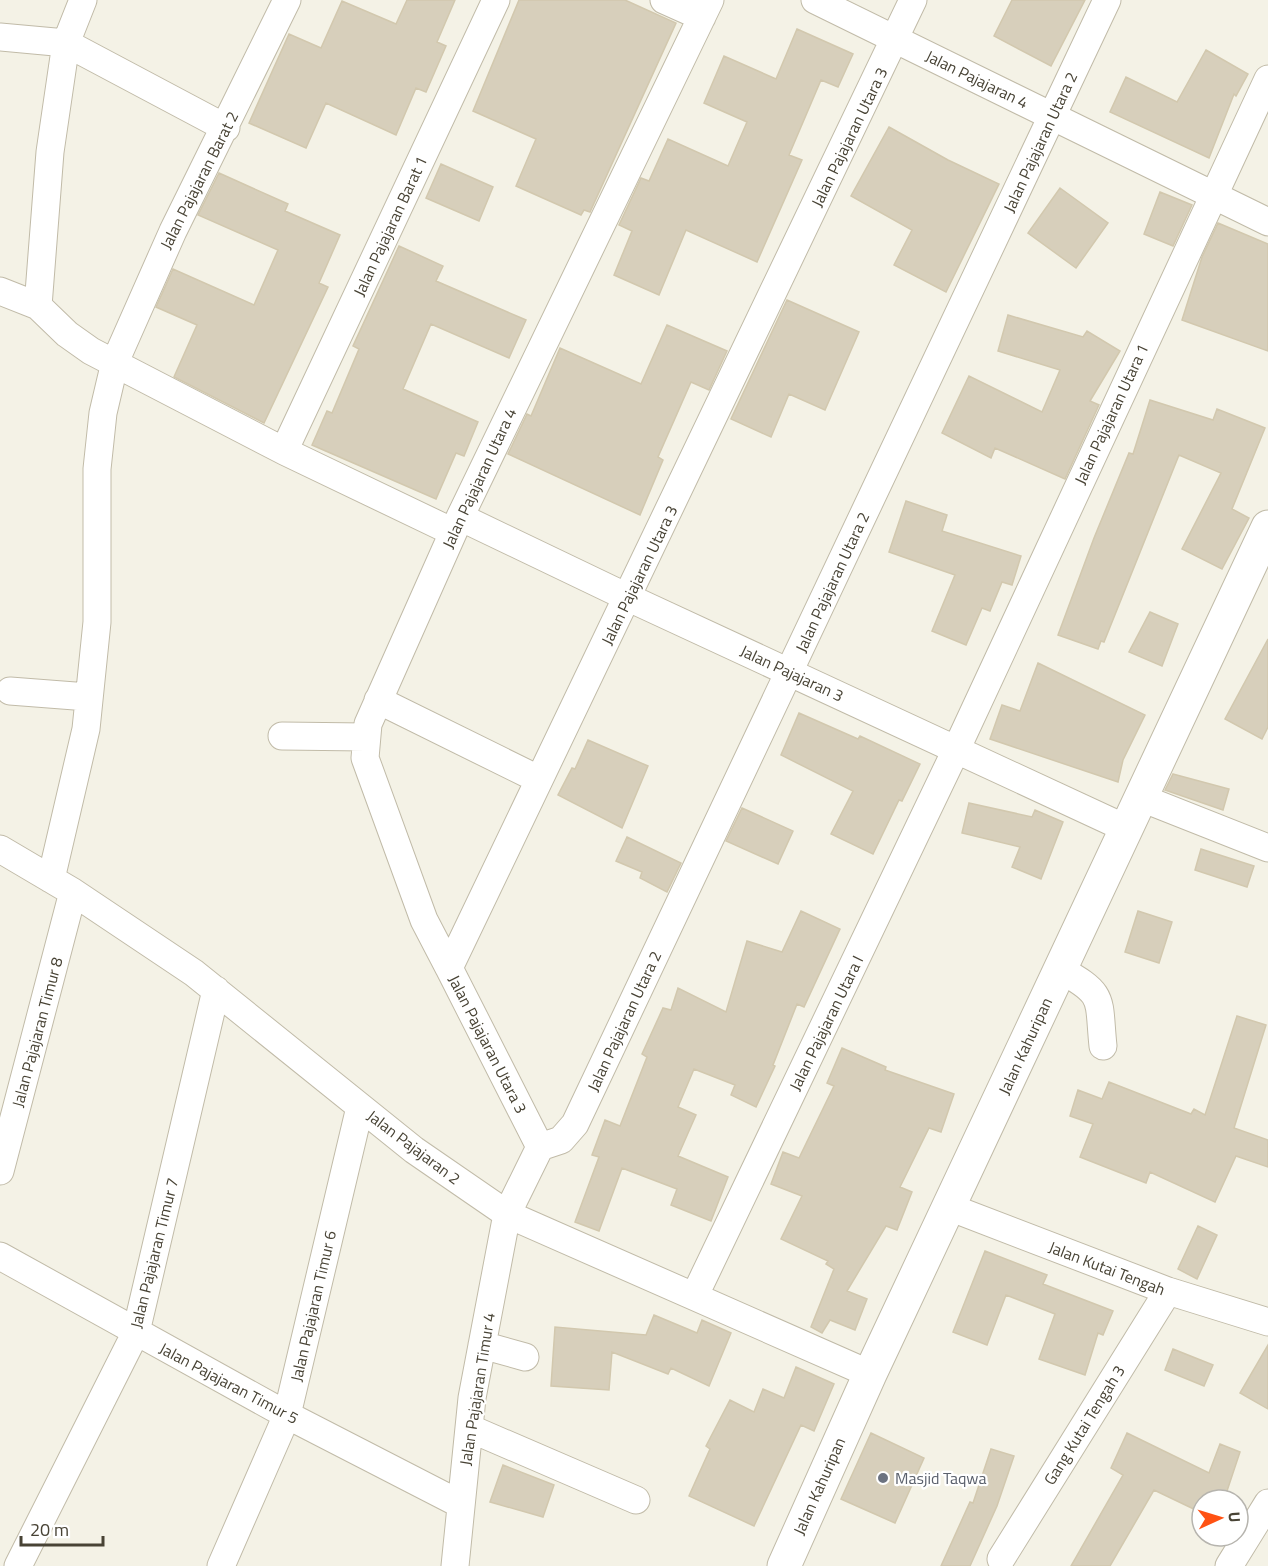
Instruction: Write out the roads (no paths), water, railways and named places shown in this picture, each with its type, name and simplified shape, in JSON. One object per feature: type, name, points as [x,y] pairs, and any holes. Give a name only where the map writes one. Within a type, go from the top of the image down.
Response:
[{"type":"street","points":[[0,291],[38,306],[50,152],[66,44],[83,0]]},
{"type":"street","name":"Jalan Pajajaran Barat 2","points":[[88,697],[97,622],[97,469],[103,413],[115,362],[173,231],[226,129],[287,0]]},
{"type":"street","name":"Jalan Pajajaran Barat 1","points":[[284,451],[496,0]]},
{"type":"street","points":[[664,0],[706,8]]},
{"type":"street","name":"Jalan Pajajaran 4","points":[[815,0],[1268,222]]},
{"type":"street","name":"Jalan Pajajaran Utara 3","points":[[540,1147],[449,968],[913,0]]},
{"type":"street","name":"Jalan Pajajaran Utara 2","points":[[540,1147],[561,1140],[575,1124],[1107,0]]},
{"type":"street","name":"Jalan Pajajaran Utara 4","points":[[449,968],[424,920],[367,763],[365,737],[378,700],[457,524],[706,8]]},
{"type":"street","points":[[0,37],[66,44],[226,129]]},
{"type":"street","name":"Jalan Pajajaran Utara 1","points":[[956,750],[1212,195],[1268,79]]},
{"type":"street","name":"Jalan Pajajaran 3","points":[[38,306],[67,334],[91,351],[284,451],[628,598],[1125,828]]},
{"type":"street","name":"Jalan Kahuripan","points":[[784,1566],[870,1374],[1268,527]]},
{"type":"street","points":[[10,691],[88,697]]},
{"type":"street","name":"Jalan Pajajaran Timur 8","points":[[0,1171],[62,885],[86,729],[88,697]]},
{"type":"street","points":[[378,700],[538,779]]},
{"type":"street","points":[[282,736],[365,737]]},
{"type":"street","name":"Jalan Pajajaran Utara I","points":[[695,1295],[956,750]]},
{"type":"street","points":[[1139,798],[1268,848]]},
{"type":"street","name":"Jalan Pajajaran 2","points":[[0,849],[62,885],[216,990],[414,1150],[507,1214],[870,1374]]},
{"type":"street","points":[[1061,970],[1086,984],[1097,995],[1103,1046]]},
{"type":"street","name":"Jalan Pajajaran Timur 7","points":[[18,1566],[136,1332],[216,990]]},
{"type":"street","name":"Jalan Pajajaran Timur 6","points":[[221,1566],[287,1415],[360,1107]]},
{"type":"street","name":"Jalan Pajajaran Timur 4","points":[[454,1566],[469,1428],[507,1214],[540,1147]]},
{"type":"street","name":"Jalan Kutai Tengah","points":[[949,1207],[1168,1291],[1268,1322]]},
{"type":"street","name":"Jalan Pajajaran Timur 5","points":[[0,1256],[287,1415],[460,1504]]},
{"type":"street","name":"Gang Kutai Tengah 3","points":[[1001,1559],[1168,1291]]},
{"type":"street","points":[[482,1345],[525,1357]]},
{"type":"street","points":[[469,1428],[636,1500]]},
{"type":"street","points":[[1229,1566],[1268,1503]]},
{"type":"place","name":"Masjid Taqwa","points":[[883,1478]]}]
